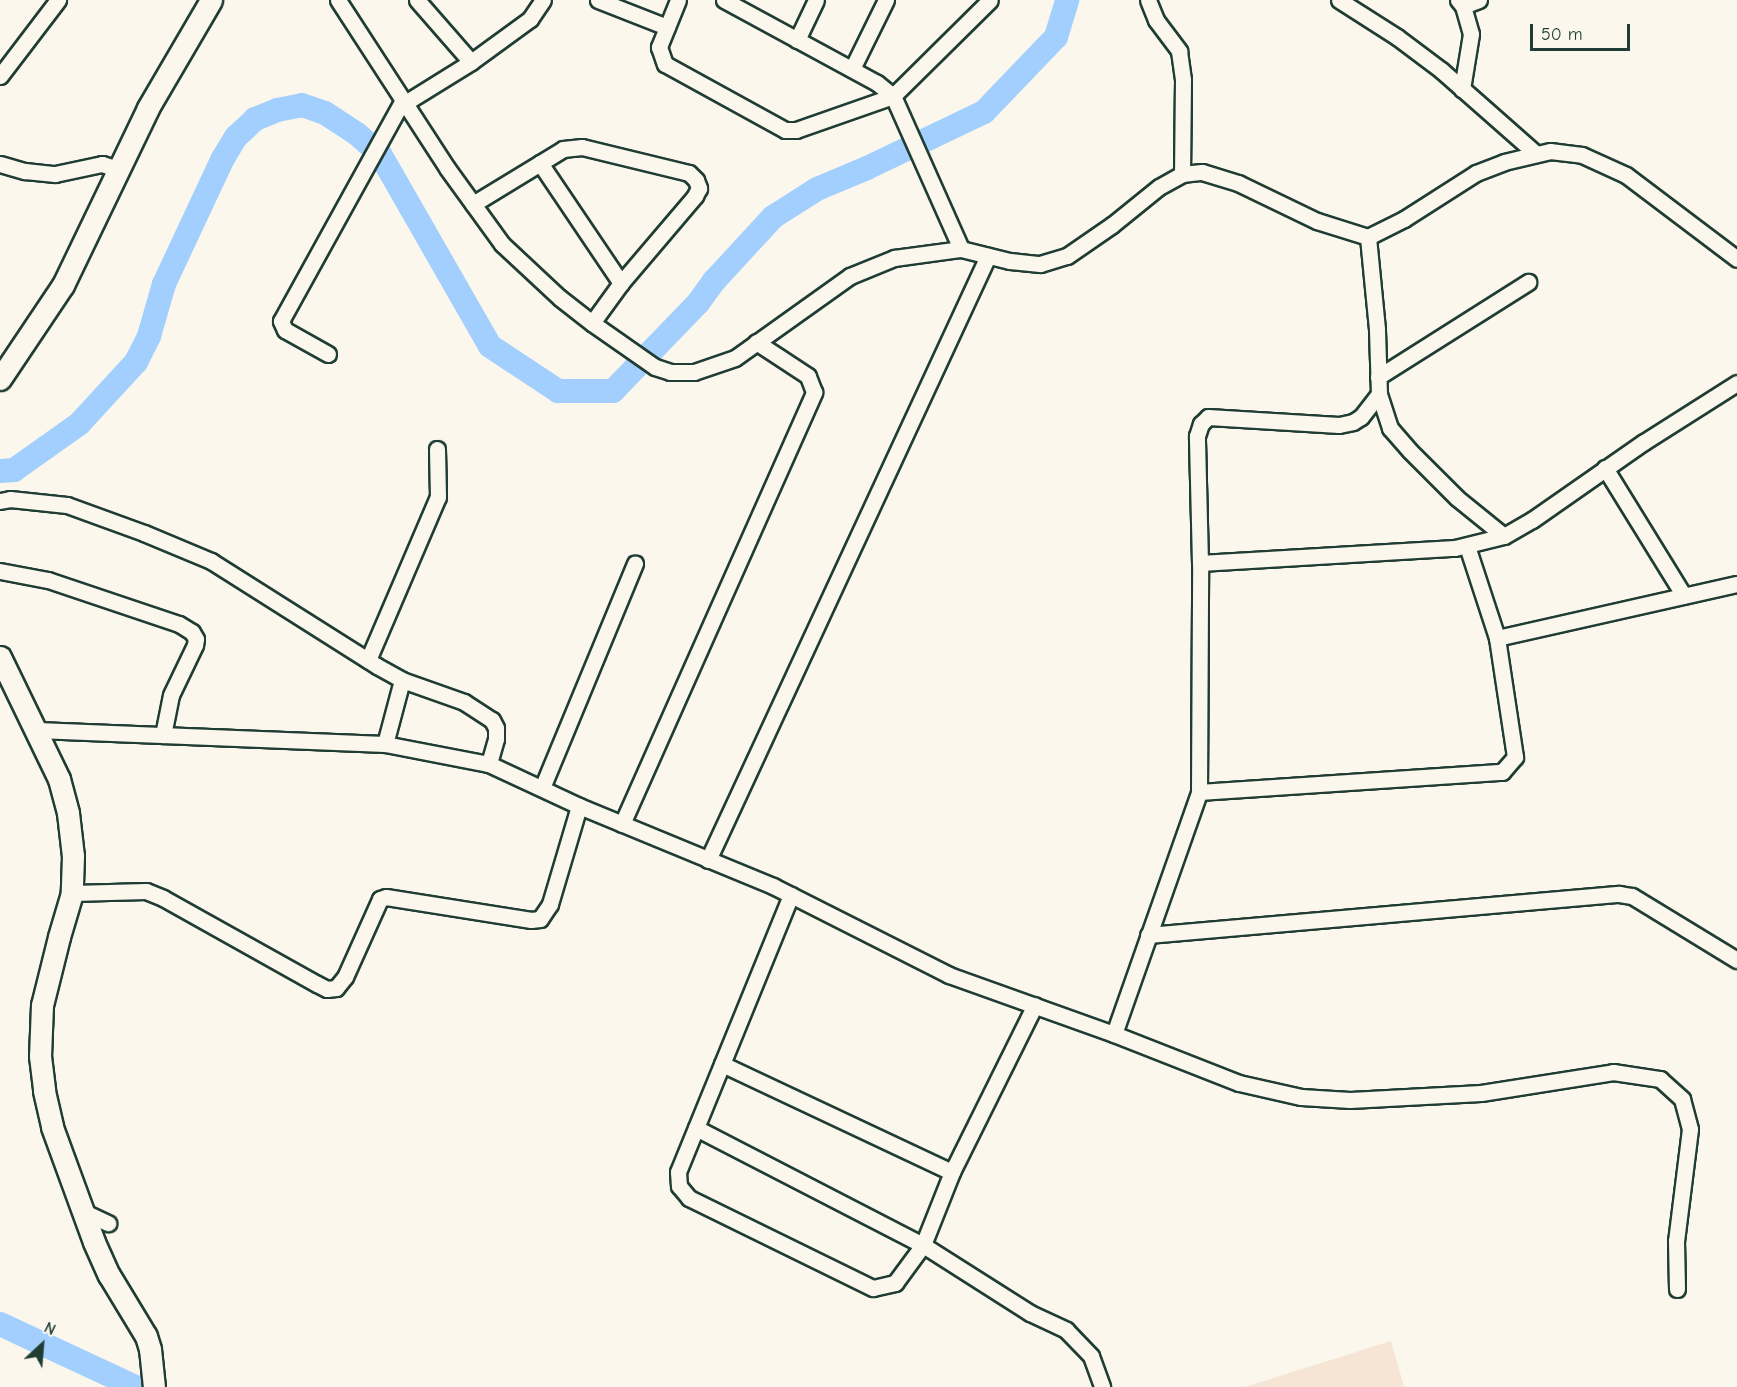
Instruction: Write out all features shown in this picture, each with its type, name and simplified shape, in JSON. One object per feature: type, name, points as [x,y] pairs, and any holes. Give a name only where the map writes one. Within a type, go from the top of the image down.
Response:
[{"type":"street","points":[[0,76],[58,0]]},
{"type":"street","points":[[0,379],[63,285],[121,170],[148,108],[211,0]]},
{"type":"street","points":[[338,0],[472,204],[502,244],[592,323],[655,367],[670,372],[694,372],[735,358],[850,276],[894,258],[961,249],[988,256],[1040,264],[1067,256],[1112,225],[1159,187],[1182,174],[1203,172],[1238,183],[1317,221],[1368,237]]},
{"type":"street","points":[[417,0],[471,62]]},
{"type":"street","points":[[328,354],[285,330],[281,321],[404,101],[471,62],[530,19],[543,0]]},
{"type":"street","points":[[598,0],[667,27]]},
{"type":"street","points":[[678,0],[659,47],[665,64],[785,130],[812,126],[893,96],[990,0]]},
{"type":"street","points":[[724,0],[878,83],[893,96],[961,249]]},
{"type":"street","points":[[797,40],[816,0]]},
{"type":"street","points":[[852,69],[886,0]]},
{"type":"street","points":[[1148,0],[1156,20],[1179,51],[1183,80],[1182,174]]},
{"type":"street","points":[[1339,0],[1397,37],[1536,153]]},
{"type":"street","points":[[1462,89],[1471,34],[1460,3],[1479,0]]},
{"type":"street","points":[[472,204],[563,149],[582,147],[689,173],[696,180],[699,188],[695,196],[621,283],[592,323]]},
{"type":"street","points":[[1368,237],[1380,228],[1404,219],[1476,173],[1504,162],[1551,151],[1582,155],[1626,175],[1737,259]]},
{"type":"street","points":[[540,163],[621,283]]},
{"type":"street","points":[[0,164],[26,171],[55,174],[102,164],[121,170]]},
{"type":"street","points":[[1368,237],[1377,329],[1379,394],[1390,428],[1410,452],[1457,498],[1504,537]]},
{"type":"street","points":[[708,860],[988,256]]},
{"type":"street","points":[[1378,377],[1528,282]]},
{"type":"street","points":[[622,824],[814,392],[808,376],[756,342]]},
{"type":"street","points":[[1200,563],[1467,546],[1504,537],[1605,468],[1737,383]]},
{"type":"street","points":[[1114,1034],[1198,792],[1200,563],[1197,436],[1201,424],[1208,417],[1217,417],[1339,425],[1353,422],[1361,417],[1379,394]]},
{"type":"street","points":[[368,660],[438,497],[437,449]]},
{"type":"street","points":[[1605,468],[1684,596]]},
{"type":"street","points":[[0,501],[10,499],[67,505],[144,533],[211,561],[402,680],[464,702],[492,720],[496,728],[496,739],[489,764]]},
{"type":"street","points":[[1198,792],[1502,772],[1515,757],[1497,638],[1467,546]]},
{"type":"street","points":[[542,788],[635,563]]},
{"type":"street","points":[[0,571],[48,580],[179,624],[192,632],[196,639],[195,645],[171,695],[163,735]]},
{"type":"street","points":[[1497,638],[1737,584]]},
{"type":"street","points":[[0,657],[37,730],[58,779],[69,813],[73,856],[72,893],[58,937],[42,1005],[40,1056],[44,1090],[52,1127],[82,1211],[109,1275],[146,1336],[150,1349],[154,1387]]},
{"type":"street","points":[[385,744],[402,680]]},
{"type":"street","points":[[37,730],[385,744],[489,764],[579,806],[791,895],[949,975],[1114,1034],[1239,1083],[1301,1097],[1350,1100],[1481,1092],[1613,1072],[1660,1078],[1682,1099],[1690,1129],[1676,1241],[1677,1289]]},
{"type":"street","points":[[72,893],[146,891],[163,898],[317,984],[327,989],[336,988],[345,977],[380,899],[386,897],[531,920],[540,919],[550,904],[579,806]]},
{"type":"street","points":[[1148,935],[1619,894],[1632,896],[1737,960]]},
{"type":"street","points":[[791,895],[678,1172],[679,1186],[689,1198],[873,1288],[895,1283],[923,1245],[952,1172],[1035,1005]]},
{"type":"street","points":[[722,1064],[952,1172]]},
{"type":"street","points":[[696,1128],[923,1245],[1030,1313],[1066,1330],[1091,1356],[1102,1387]]},
{"type":"street","points":[[82,1211],[108,1223]]},
{"type":"shaded area","points":[[1391,1341],[1404,1387],[1245,1387]]},
{"type":"waterway","points":[[0,471],[14,470],[79,424],[136,362],[149,336],[164,284],[222,160],[236,137],[255,119],[277,110],[302,105],[325,113],[357,134],[380,154],[490,346],[558,391],[613,391],[698,303],[714,281],[773,217],[817,189],[867,168],[984,112],[1056,37],[1067,0]]},
{"type":"waterway","points":[[0,1324],[135,1387]]}]
